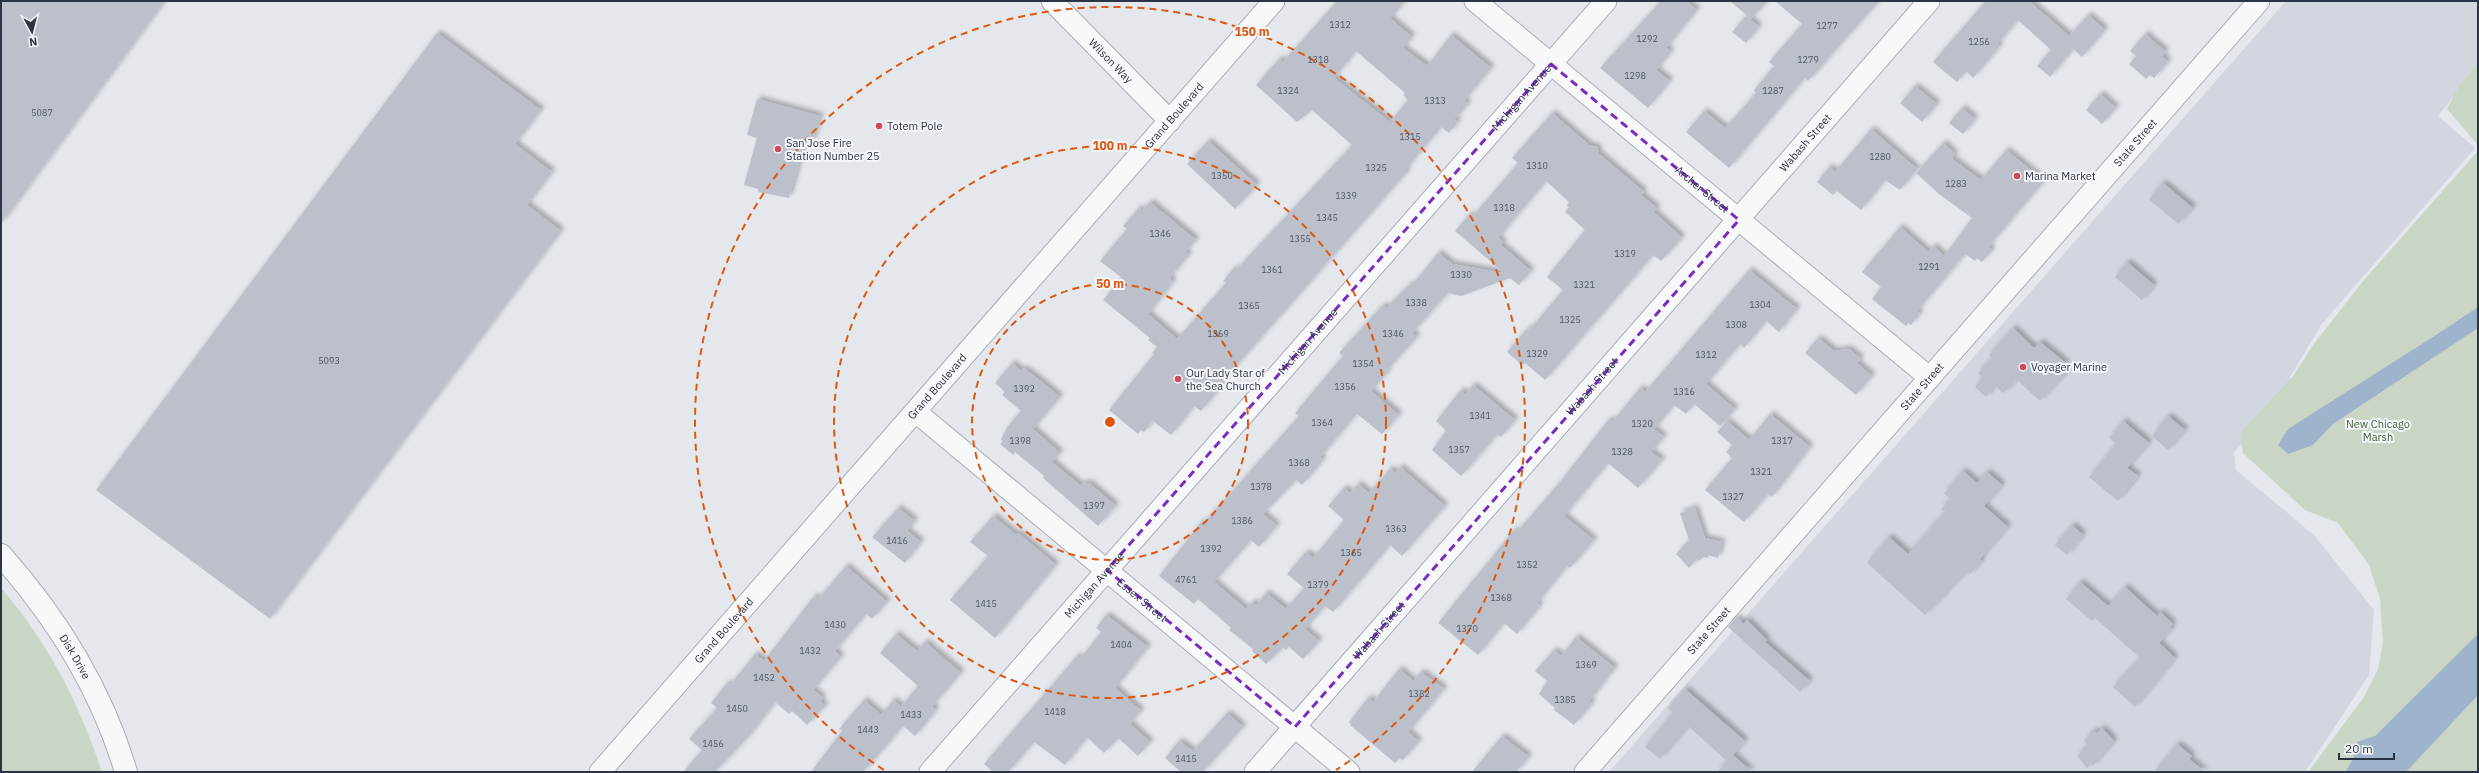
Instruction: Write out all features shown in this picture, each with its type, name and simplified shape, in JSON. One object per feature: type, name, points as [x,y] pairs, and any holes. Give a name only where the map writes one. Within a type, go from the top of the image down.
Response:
[{"type":"street","name":"Wilson Way","points":[[1052,1],[1170,121]]},
{"type":"street","name":"Grand Boulevard","points":[[600,772],[1274,1]]},
{"type":"street","name":"Archer Street","points":[[1475,1],[1930,378]]},
{"type":"street","name":"Michigan Avenue","points":[[930,772],[1606,1]]},
{"type":"street","name":"Wabash Street","points":[[1255,772],[1929,1]]},
{"type":"street","name":"State Street","points":[[1585,772],[2260,1]]},
{"type":"street","name":"Essex Street","points":[[916,412],[1349,772]]},
{"type":"street","name":"Disk Drive","points":[[1,555],[27,584],[55,622],[81,664],[103,710],[126,772]]},
{"type":"highlighted area","points":[[1551,64],[1739,220],[1295,727],[1107,570]]},
{"type":"shaded area","points":[[2286,1],[2478,1],[2478,66],[2438,116],[2475,148],[2321,325],[2290,377],[2291,383],[2234,453],[2236,470],[2314,535],[2374,610],[2369,675],[2305,772],[1609,772]]},
{"type":"green space","points":[[2478,63],[2478,145],[2447,109],[2458,88]]},
{"type":"green space","name":"New Chicago Marsh","points":[[2478,151],[2478,772],[2308,772],[2364,697],[2378,669],[2383,643],[2380,599],[2369,565],[2338,523],[2305,510],[2243,453],[2240,433],[2294,375],[2313,345],[2364,280]]},
{"type":"green space","points":[[1,588],[34,631],[61,675],[73,698],[102,772],[1,772]]},
{"type":"water","points":[[2478,307],[2478,328],[2333,424],[2313,445],[2288,454],[2278,445],[2288,429]]},
{"type":"water","points":[[2478,634],[2478,695],[2406,772],[2345,772],[2353,759],[2357,742],[2375,736]]},
{"type":"building","points":[[1,1],[165,1],[1,224]]},
{"type":"building","points":[[1337,1],[1405,1],[1390,18],[1412,37],[1403,48],[1427,66],[1451,35],[1491,68],[1464,101],[1468,104],[1454,120],[1458,122],[1449,133],[1441,127],[1405,170],[1407,172],[1221,383],[1223,384],[1201,411],[1194,406],[1171,435],[1153,421],[1144,432],[1141,430],[1138,434],[1109,410],[1154,354],[1152,353],[1157,347],[1148,340],[1150,338],[1103,300],[1122,278],[1100,261],[1127,229],[1123,226],[1139,208],[1142,211],[1150,202],[1196,240],[1185,252],[1189,255],[1171,276],[1170,280],[1173,282],[1148,314],[1177,339],[1226,283],[1223,281],[1233,269],[1235,271],[1352,145],[1312,110],[1297,122],[1256,85],[1279,59],[1283,62]],"holes":[[[1356,51],[1405,93],[1403,95],[1408,100],[1390,122],[1334,78]]]},
{"type":"building","points":[[1661,1],[1686,1],[1697,10],[1666,48],[1671,52],[1656,70],[1670,81],[1648,108],[1600,68]]},
{"type":"building","points":[[1730,1],[1767,1],[1751,19]]},
{"type":"building","points":[[1775,1],[1879,1],[1808,81],[1805,78],[1729,168],[1686,132],[1704,111],[1725,128],[1756,93],[1754,90],[1774,66],[1769,62],[1802,24]]},
{"type":"building","points":[[1986,1],[2029,1],[2069,36],[2088,15],[2105,30],[2082,57],[2073,49],[2050,77],[2037,66],[2051,50],[2018,20],[1997,44],[2000,46],[1973,78],[1966,71],[1957,82],[1933,62]]},
{"type":"building","points":[[1746,16],[1759,27],[1746,43],[1732,32]]},
{"type":"building","points":[[437,33],[541,110],[515,144],[552,172],[527,205],[561,231],[270,619],[96,490]]},
{"type":"building","points":[[2145,34],[2166,52],[2162,56],[2168,62],[2154,78],[2150,75],[2146,79],[2129,64],[2136,56],[2130,51]]},
{"type":"building","points":[[1915,86],[1937,104],[1922,122],[1900,103]]},
{"type":"building","points":[[2100,94],[2116,108],[2102,124],[2086,110]]},
{"type":"building","name":"San Jose Fire Station Number 25","points":[[757,99],[820,116],[812,142],[805,140],[789,198],[758,192],[758,189],[744,185],[757,138],[747,135]]},
{"type":"building","points":[[1962,108],[1975,119],[1963,134],[1949,123]]},
{"type":"building","points":[[1552,113],[1589,145],[1597,147],[1599,154],[1644,192],[1641,195],[1657,208],[1654,212],[1682,238],[1661,261],[1653,255],[1545,380],[1525,363],[1522,365],[1507,352],[1525,331],[1532,327],[1563,290],[1547,277],[1585,230],[1565,212],[1569,207],[1567,205],[1569,202],[1546,181],[1498,238],[1503,242],[1501,245],[1531,271],[1519,285],[1510,278],[1461,296],[1448,293],[1412,333],[1417,337],[1386,371],[1388,372],[1371,391],[1399,415],[1382,434],[1357,414],[1320,457],[1323,460],[1302,485],[1296,480],[1263,514],[1277,526],[1259,547],[1251,540],[1214,582],[1246,609],[1252,602],[1256,605],[1266,593],[1286,609],[1304,588],[1287,574],[1306,552],[1313,558],[1344,520],[1328,506],[1344,488],[1350,493],[1358,484],[1369,493],[1390,469],[1395,473],[1400,467],[1445,506],[1402,556],[1390,545],[1333,612],[1325,606],[1305,629],[1319,641],[1303,659],[1289,647],[1286,650],[1283,647],[1266,664],[1252,651],[1253,649],[1229,630],[1231,628],[1198,599],[1194,604],[1159,576],[1201,522],[1203,524],[1299,416],[1295,413],[1343,356],[1339,353],[1383,305],[1386,308],[1410,284],[1412,285],[1438,253],[1452,264],[1504,273],[1455,231],[1470,214],[1472,217],[1518,163],[1512,158]]},
{"type":"building","points":[[1871,129],[1917,169],[1900,190],[1885,180],[1861,210],[1837,191],[1833,195],[1817,182],[1829,167],[1835,172]]},
{"type":"building","points":[[1208,141],[1257,185],[1235,209],[1187,164]]},
{"type":"building","points":[[1943,143],[1955,154],[1952,159],[1981,180],[2006,150],[2044,181],[1988,247],[1992,250],[1982,262],[1977,258],[1975,261],[1965,254],[1917,311],[1920,313],[1911,325],[1908,323],[1906,326],[1872,299],[1881,287],[1862,272],[1900,227],[1928,252],[1933,246],[1944,256],[1972,218],[1939,194],[1916,173]]},
{"type":"building","points":[[2163,183],[2193,208],[2178,224],[2149,199]]},
{"type":"building","points":[[2127,262],[2154,285],[2142,300],[2115,277]]},
{"type":"building","points":[[1749,270],[1797,309],[1779,332],[1766,321],[1744,348],[1740,344],[1706,384],[1735,409],[1720,426],[1694,404],[1686,414],[1674,405],[1654,429],[1664,437],[1651,452],[1662,460],[1638,488],[1608,463],[1564,516],[1594,540],[1570,568],[1567,566],[1537,603],[1540,606],[1517,634],[1504,623],[1478,655],[1438,623],[1514,530],[1517,532],[1560,482],[1609,419],[1612,422],[1640,388],[1645,392]]},
{"type":"building","name":"Voyager Marine","points":[[2013,328],[2034,348],[2040,342],[2067,364],[2061,371],[2065,374],[2040,401],[2017,380],[2003,393],[1995,386],[1986,397],[1975,387],[1983,377],[1978,373],[1992,358],[1989,355]]},
{"type":"building","points":[[1818,338],[1834,351],[1849,349],[1861,359],[1857,363],[1872,376],[1856,395],[1805,353]]},
{"type":"building","points":[[1012,363],[1021,371],[1023,368],[1033,375],[1060,397],[1033,429],[1060,453],[1052,462],[1081,486],[1084,482],[1088,485],[1089,483],[1116,506],[1098,526],[1043,478],[1044,476],[1015,452],[1013,455],[1000,444],[1003,441],[1001,439],[1008,426],[1021,411],[1002,395],[1005,392],[995,383]]},
{"type":"building","points":[[1473,385],[1515,420],[1501,437],[1497,435],[1461,476],[1432,450],[1446,431],[1436,421],[1461,390],[1465,394]]},
{"type":"building","points":[[1770,414],[1810,447],[1772,497],[1768,494],[1744,522],[1705,490],[1732,458],[1726,452],[1732,445],[1717,432],[1727,421],[1749,440]]},
{"type":"building","points":[[2168,416],[2185,430],[2168,450],[2152,436]]},
{"type":"building","points":[[2123,421],[2149,443],[2127,468],[2138,476],[2118,501],[2089,477],[2116,444],[2109,438]]},
{"type":"building","points":[[1963,471],[1977,483],[1987,472],[2002,485],[1984,506],[2008,527],[1980,559],[1982,561],[1970,574],[1967,571],[1925,615],[1867,563],[1889,537],[1908,554],[1945,512],[1941,509],[1950,499],[1944,493]]},
{"type":"building","points":[[898,508],[915,521],[907,531],[921,542],[905,563],[872,537]]},
{"type":"building","points":[[1695,508],[1705,538],[1722,542],[1718,558],[1708,555],[1708,558],[1703,557],[1699,561],[1697,559],[1689,568],[1676,554],[1689,540],[1680,513]]},
{"type":"building","points":[[993,516],[1016,535],[1018,533],[1056,565],[995,638],[950,600],[988,556],[970,542]]},
{"type":"building","points":[[2072,525],[2083,535],[2067,555],[2055,545]]},
{"type":"building","points":[[846,566],[887,602],[872,619],[866,614],[835,651],[841,657],[813,690],[823,698],[820,701],[825,706],[807,725],[792,711],[789,714],[775,702],[749,736],[715,772],[683,772],[702,750],[689,739],[717,708],[711,703],[727,683],[730,685],[755,654],[764,661],[814,596],[818,599]]},
{"type":"building","points":[[2080,582],[2108,606],[2125,587],[2157,616],[2160,612],[2173,624],[2170,627],[2172,629],[2159,643],[2175,658],[2135,707],[2113,687],[2140,658],[2095,618],[2092,621],[2066,599]]},
{"type":"building","points":[[1106,615],[1148,647],[1115,688],[1141,711],[1130,724],[1150,742],[1138,756],[1118,738],[1104,753],[1087,737],[1065,765],[1034,742],[1008,772],[993,772],[984,764],[1077,656],[1080,659],[1101,632],[1096,628]]},
{"type":"building","points":[[1737,617],[1744,624],[1747,620],[1767,640],[1765,642],[1810,681],[1800,692],[1728,627]]},
{"type":"building","points":[[896,634],[917,651],[925,642],[961,673],[932,706],[936,710],[915,736],[903,726],[863,772],[811,772],[842,731],[839,729],[864,700],[881,715],[893,700],[901,707],[918,686],[880,653]]},
{"type":"building","points":[[1576,637],[1615,668],[1589,701],[1592,703],[1590,706],[1574,725],[1554,710],[1555,708],[1539,694],[1547,681],[1535,671],[1554,650],[1561,656]]},
{"type":"building","points":[[1399,669],[1413,681],[1421,672],[1444,689],[1408,732],[1419,741],[1403,760],[1400,758],[1395,763],[1350,725],[1351,724],[1349,722],[1368,698],[1373,702]]},
{"type":"building","points":[[1685,689],[1745,741],[1733,755],[1752,772],[1717,772],[1727,761],[1688,726],[1660,759],[1645,747],[1673,713],[1668,708]]},
{"type":"building","points":[[1227,713],[1243,727],[1203,772],[1181,772],[1165,758],[1179,741],[1193,751]]},
{"type":"building","points":[[2102,728],[2114,741],[2093,766],[2091,764],[2087,768],[2077,756],[2088,745],[2084,740],[2094,731],[2097,733]]},
{"type":"building","points":[[1502,736],[1529,757],[1516,772],[1472,772]]},
{"type":"building","points":[[2177,744],[2192,756],[2189,759],[2205,772],[2154,772]]},
{"type":"place","name":"Totem Pole","points":[[879,126]]},
{"type":"place","name":"San Jose Fire Station Number 25","points":[[778,149]]},
{"type":"place","name":"Marina Market","points":[[2017,176]]},
{"type":"place","name":"Voyager Marine","points":[[2023,367]]},
{"type":"place","name":"Our Lady Star of the Sea Church","points":[[1178,379]]}]
